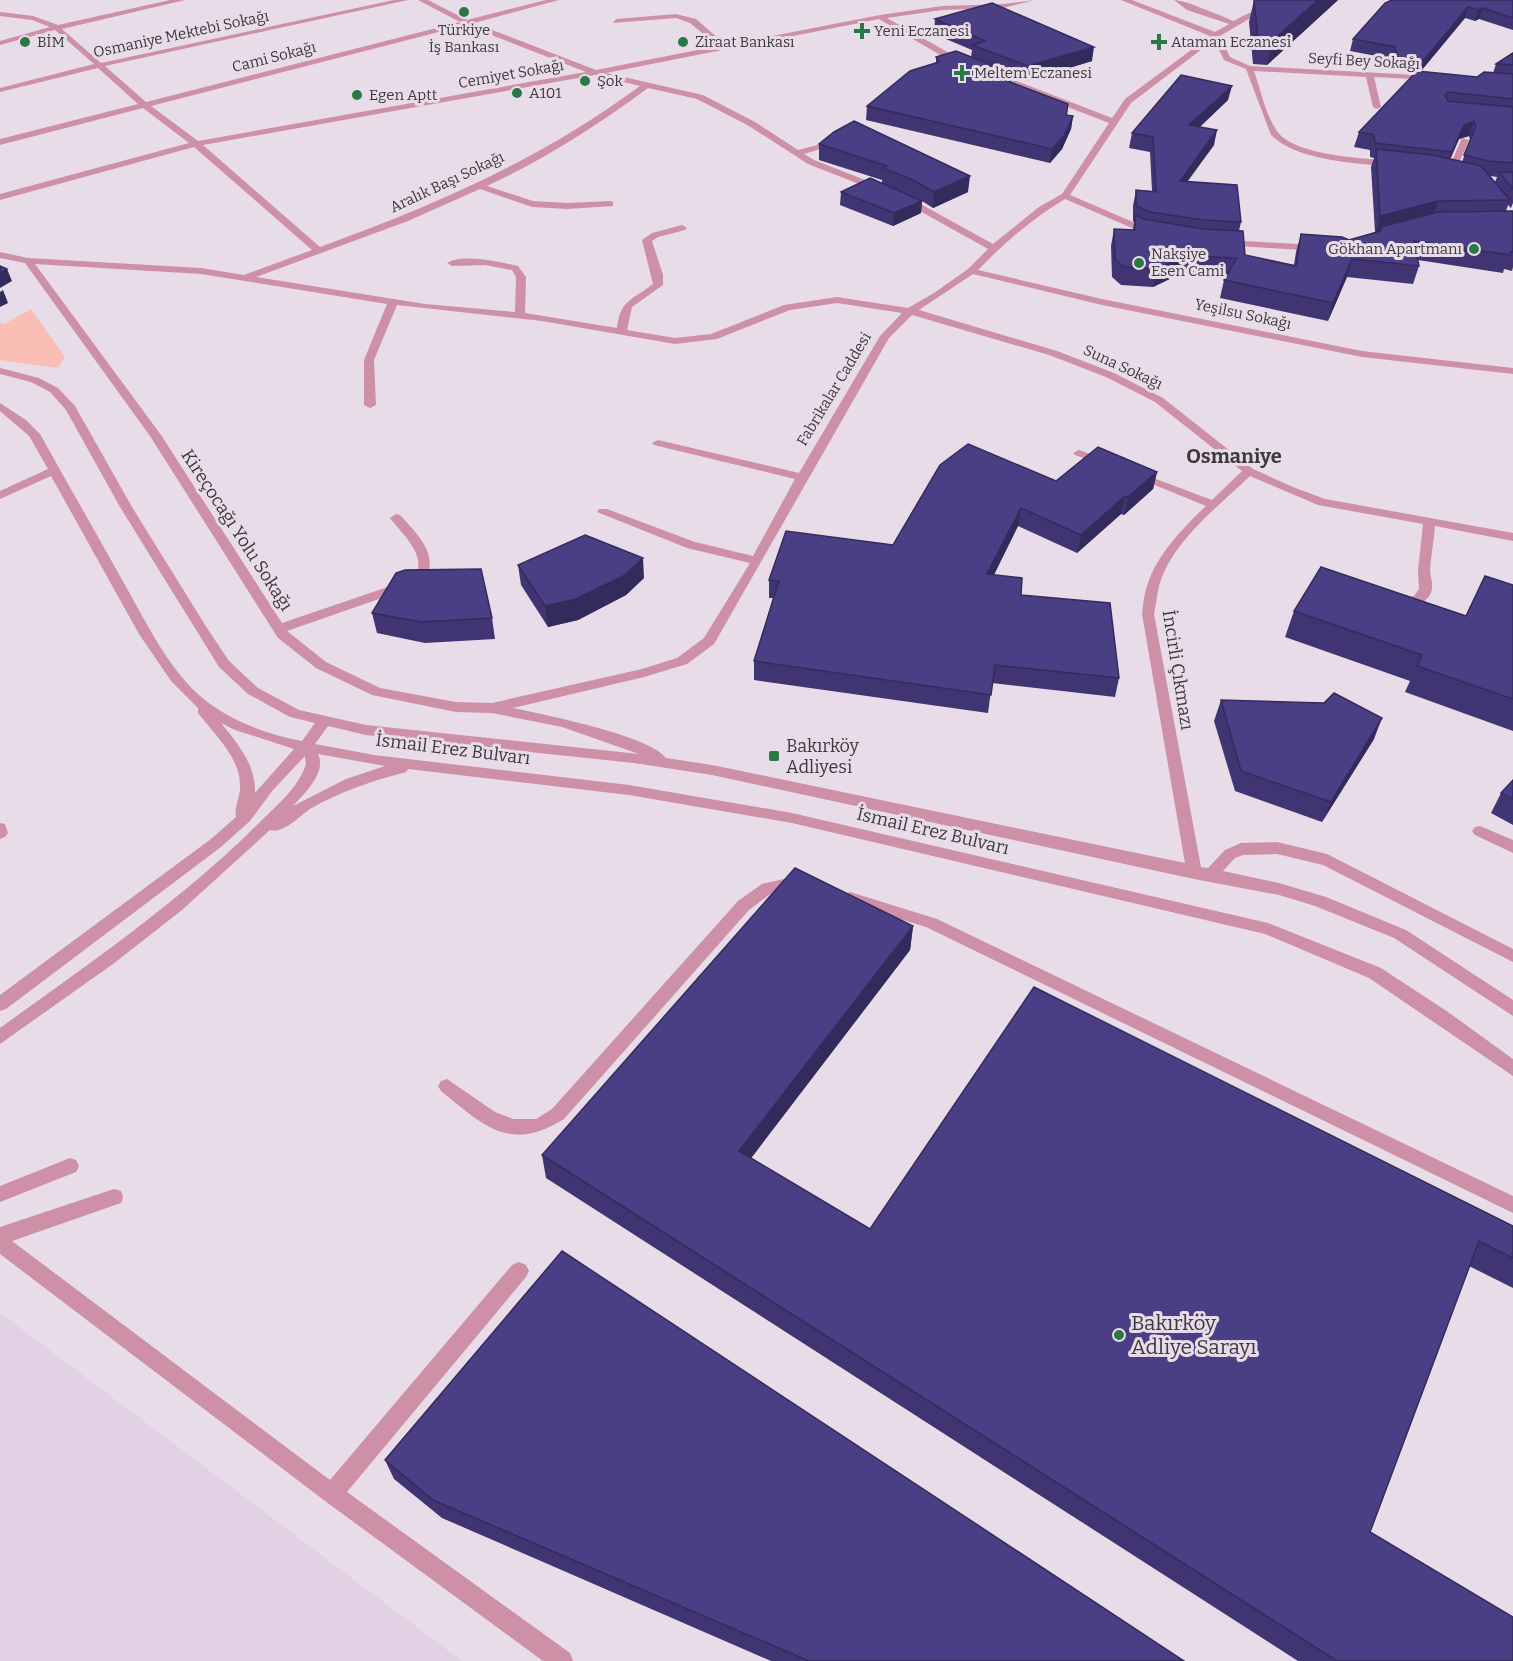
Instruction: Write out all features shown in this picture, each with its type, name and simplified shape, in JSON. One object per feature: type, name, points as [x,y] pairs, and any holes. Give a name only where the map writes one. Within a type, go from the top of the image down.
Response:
[{"type":"street","points":[[0,43],[56,27],[181,0]]},
{"type":"street","name":"Osmaniye Mektebi Sokağı","points":[[0,90],[101,65],[404,0]]},
{"type":"street","points":[[422,0],[465,22],[595,73],[700,97],[752,124],[811,162],[886,192]]},
{"type":"street","name":"Cami Sokağı","points":[[0,142],[555,0]]},
{"type":"street","points":[[926,0],[942,8]]},
{"type":"street","name":"Cemiyet Sokağı","points":[[0,197],[196,144],[595,73],[880,17],[942,8],[1003,6],[1031,0]]},
{"type":"street","points":[[1125,0],[1216,35],[1227,58],[1249,68],[1275,135],[1293,147],[1325,155],[1405,166]]},
{"type":"street","points":[[1178,0],[1190,8],[1235,24]]},
{"type":"street","name":"Fabrikalar Caddesi","points":[[492,708],[644,673],[682,661],[710,641],[757,561],[802,477],[885,336],[910,311],[938,295],[970,271],[1042,209],[1065,196],[1128,101],[1216,35],[1251,14],[1301,0]]},
{"type":"street","points":[[0,14],[33,18],[56,27],[143,104],[196,144],[319,251]]},
{"type":"street","points":[[616,21],[685,17],[724,47]]},
{"type":"street","points":[[880,17],[948,56],[968,64]]},
{"type":"street","name":"Seyfi Bey Sokağı","points":[[1249,68],[1446,79]]},
{"type":"street","points":[[989,73],[1113,122]]},
{"type":"street","points":[[1369,74],[1377,107]]},
{"type":"street","name":"Aralık Başı Sokağı","points":[[244,278],[392,224],[479,186],[556,146],[614,111],[648,84]]},
{"type":"street","points":[[797,153],[831,144],[843,138]]},
{"type":"street","points":[[1440,170],[1455,173],[1465,140]]},
{"type":"street","points":[[479,186],[532,204],[568,206],[610,204]]},
{"type":"street","points":[[897,196],[994,248]]},
{"type":"street","points":[[1065,196],[1144,232],[1166,236]]},
{"type":"street","points":[[621,333],[623,313],[627,304],[658,285],[660,279],[648,253],[647,240],[655,235],[682,228]]},
{"type":"street","points":[[1210,242],[1333,247]]},
{"type":"street","name":"Suna Sokağı","points":[[0,255],[28,261],[201,271],[425,307],[520,316],[675,341],[713,337],[788,307],[837,300],[910,311],[1053,353],[1110,375],[1159,400],[1249,471],[1289,490],[1322,501],[1513,537]]},
{"type":"street","name":"Kireçocağı Yolu Sokağı","points":[[28,261],[155,435],[283,635],[321,665],[377,692],[456,706],[492,708]]},
{"type":"street","points":[[452,263],[485,262],[515,268],[521,277],[520,316]]},
{"type":"street","name":"Yeşilsu Sokağı","points":[[970,271],[1102,302],[1362,354],[1513,371]]},
{"type":"street","points":[[370,405],[369,360],[393,302]]},
{"type":"street","name":"İsmail Erez Bulvarı","points":[[0,371],[35,380],[54,390],[70,408],[126,507],[224,664],[253,691],[295,714],[324,722],[420,737],[634,758],[712,770],[1279,889],[1320,901],[1400,934],[1513,1009]]},
{"type":"street","name":"İsmail Erez Bulvarı","points":[[0,406],[34,434],[147,634],[176,678],[194,698],[217,715],[240,727],[266,737],[306,746],[415,765],[629,790],[792,818],[1268,929],[1375,973],[1442,1017],[1513,1069]]},
{"type":"street","points":[[658,443],[802,477]]},
{"type":"street","points":[[1079,453],[1215,505]]},
{"type":"street","points":[[0,495],[54,470]]},
{"type":"street","name":"İncirli Çıkmazı","points":[[1202,874],[1148,614],[1154,585],[1165,561],[1195,524],[1249,471]]},
{"type":"street","points":[[603,512],[691,545],[757,561]]},
{"type":"street","points":[[279,629],[418,581],[423,577],[426,564],[412,536],[396,518]]},
{"type":"street","points":[[1391,600],[1413,603],[1425,592],[1424,573],[1428,551],[1429,521]]},
{"type":"street","points":[[194,698],[246,766],[249,785],[246,804],[237,824]]},
{"type":"street","points":[[492,708],[598,733],[638,747],[669,764]]},
{"type":"street","points":[[0,1004],[192,862],[237,824],[306,746],[324,722]]},
{"type":"street","points":[[239,854],[296,793],[314,766],[314,760],[306,746]]},
{"type":"street","points":[[0,1037],[165,914],[292,813],[323,794],[387,770],[415,765]]},
{"type":"street","points":[[0,828],[0,833]]},
{"type":"street","points":[[1480,831],[1513,847]]},
{"type":"street","points":[[1202,874],[1241,849],[1277,848],[1327,860],[1513,956]]},
{"type":"street","points":[[447,1086],[491,1119],[516,1129],[539,1126],[558,1114],[727,922],[754,896],[767,887],[787,882],[812,887]]},
{"type":"street","points":[[831,892],[931,923],[1513,1205]]},
{"type":"street","points":[[0,1194],[70,1166]]},
{"type":"street","points":[[0,1236],[114,1197]]},
{"type":"street","points":[[0,1243],[332,1494],[562,1661]]},
{"type":"street","points":[[332,1494],[519,1270]]},
{"type":"shaded area","points":[[31,309],[65,357],[58,368],[0,360],[0,323],[4,324]]},
{"type":"shaded area","points":[[0,1313],[462,1661],[0,1661]]},
{"type":"building","points":[[1254,0],[1318,0],[1273,40],[1258,39]]},
{"type":"building","points":[[1392,0],[1513,0],[1513,18],[1483,8],[1478,10],[1468,7],[1424,60],[1398,58],[1395,47],[1353,39],[1385,3]]},
{"type":"building","points":[[992,3],[1094,47],[1028,66],[972,45],[985,41],[935,19]]},
{"type":"building","points":[[956,51],[1012,73],[997,77],[1068,104],[1066,115],[1073,116],[1064,136],[1052,149],[867,106],[910,71],[939,62],[936,57]]},
{"type":"building","points":[[1513,53],[1513,65],[1496,64]]},
{"type":"building","points":[[1417,71],[1477,77],[1484,72],[1513,74],[1513,99],[1448,92],[1445,95],[1448,101],[1513,107],[1513,163],[1488,161],[1464,155],[1476,126],[1474,121],[1464,125],[1452,152],[1375,143],[1374,135],[1359,132]]},
{"type":"building","points":[[1181,75],[1232,86],[1189,125],[1217,130],[1180,181],[1237,185],[1241,222],[1203,220],[1150,212],[1136,206],[1136,190],[1156,192],[1153,137],[1132,133]]},
{"type":"building","points":[[854,121],[970,176],[934,192],[913,180],[883,168],[887,166],[819,144]]},
{"type":"building","points":[[1376,149],[1433,155],[1481,166],[1510,200],[1438,201],[1380,216]]},
{"type":"building","points":[[1499,172],[1513,172],[1513,189]]},
{"type":"building","points":[[870,178],[922,201],[894,213],[841,192]]},
{"type":"building","points":[[1513,211],[1513,252],[1510,252],[1510,255],[1414,241],[1419,266],[1352,259],[1333,303],[1224,280],[1237,258],[1184,256],[1157,269],[1124,267],[1115,259],[1114,229],[1135,230],[1135,215],[1144,219],[1203,229],[1243,231],[1245,255],[1296,266],[1301,234],[1342,237],[1349,240],[1381,231],[1381,227],[1438,212]]},
{"type":"building","points":[[0,266],[7,269],[0,273]]},
{"type":"building","points":[[968,444],[1056,481],[1098,447],[1157,472],[1128,497],[1125,496],[1081,535],[1021,508],[987,574],[1022,578],[1021,595],[1110,603],[1119,678],[995,665],[991,695],[754,661],[779,581],[769,580],[786,531],[893,545],[940,465]]},
{"type":"building","points":[[585,535],[643,558],[625,575],[576,599],[545,606],[518,565]]},
{"type":"building","points":[[1321,567],[1466,616],[1485,576],[1513,585],[1513,699],[1417,666],[1422,655],[1294,611]]},
{"type":"building","points":[[481,569],[492,618],[421,622],[372,613],[396,573],[405,570]]},
{"type":"building","points":[[1334,693],[1382,718],[1331,802],[1241,771],[1221,700],[1324,703]]},
{"type":"building","points":[[1513,780],[1513,799],[1501,793]]},
{"type":"building","points":[[795,868],[913,926],[739,1151],[870,1229],[1034,987],[1513,1226],[1513,1258],[1479,1241],[1370,1532],[1513,1617],[1513,1661],[1337,1661],[542,1155]]},
{"type":"building","points":[[562,1251],[1184,1661],[809,1661],[433,1500],[385,1460]]},
{"type":"place","name":"Türkiye İş Bankası","points":[[464,12]]},
{"type":"place","name":"Yeni Eczanesi","points":[[862,31]]},
{"type":"place","name":"BİM","points":[[25,42]]},
{"type":"place","name":"Ziraat Bankası","points":[[683,42]]},
{"type":"place","name":"Ataman Eczanesi","points":[[1159,42]]},
{"type":"place","name":"Meltem Eczanesi","points":[[962,73]]},
{"type":"place","name":"Şok","points":[[585,81]]},
{"type":"place","name":"A101","points":[[517,93]]},
{"type":"place","name":"Egen Aptt","points":[[357,95]]},
{"type":"place","name":"Gökhan Apartmanı","points":[[1474,249]]},
{"type":"place","name":"Nakşiye Esen Cami","points":[[1139,263]]},
{"type":"place","name":"Bakırköy Adliyesi","points":[[774,756]]},
{"type":"place","name":"Bakırköy Adliye Sarayı","points":[[1119,1335]]},
{"type":"district","name":"Osmaniye","points":[[1234,456]]}]
